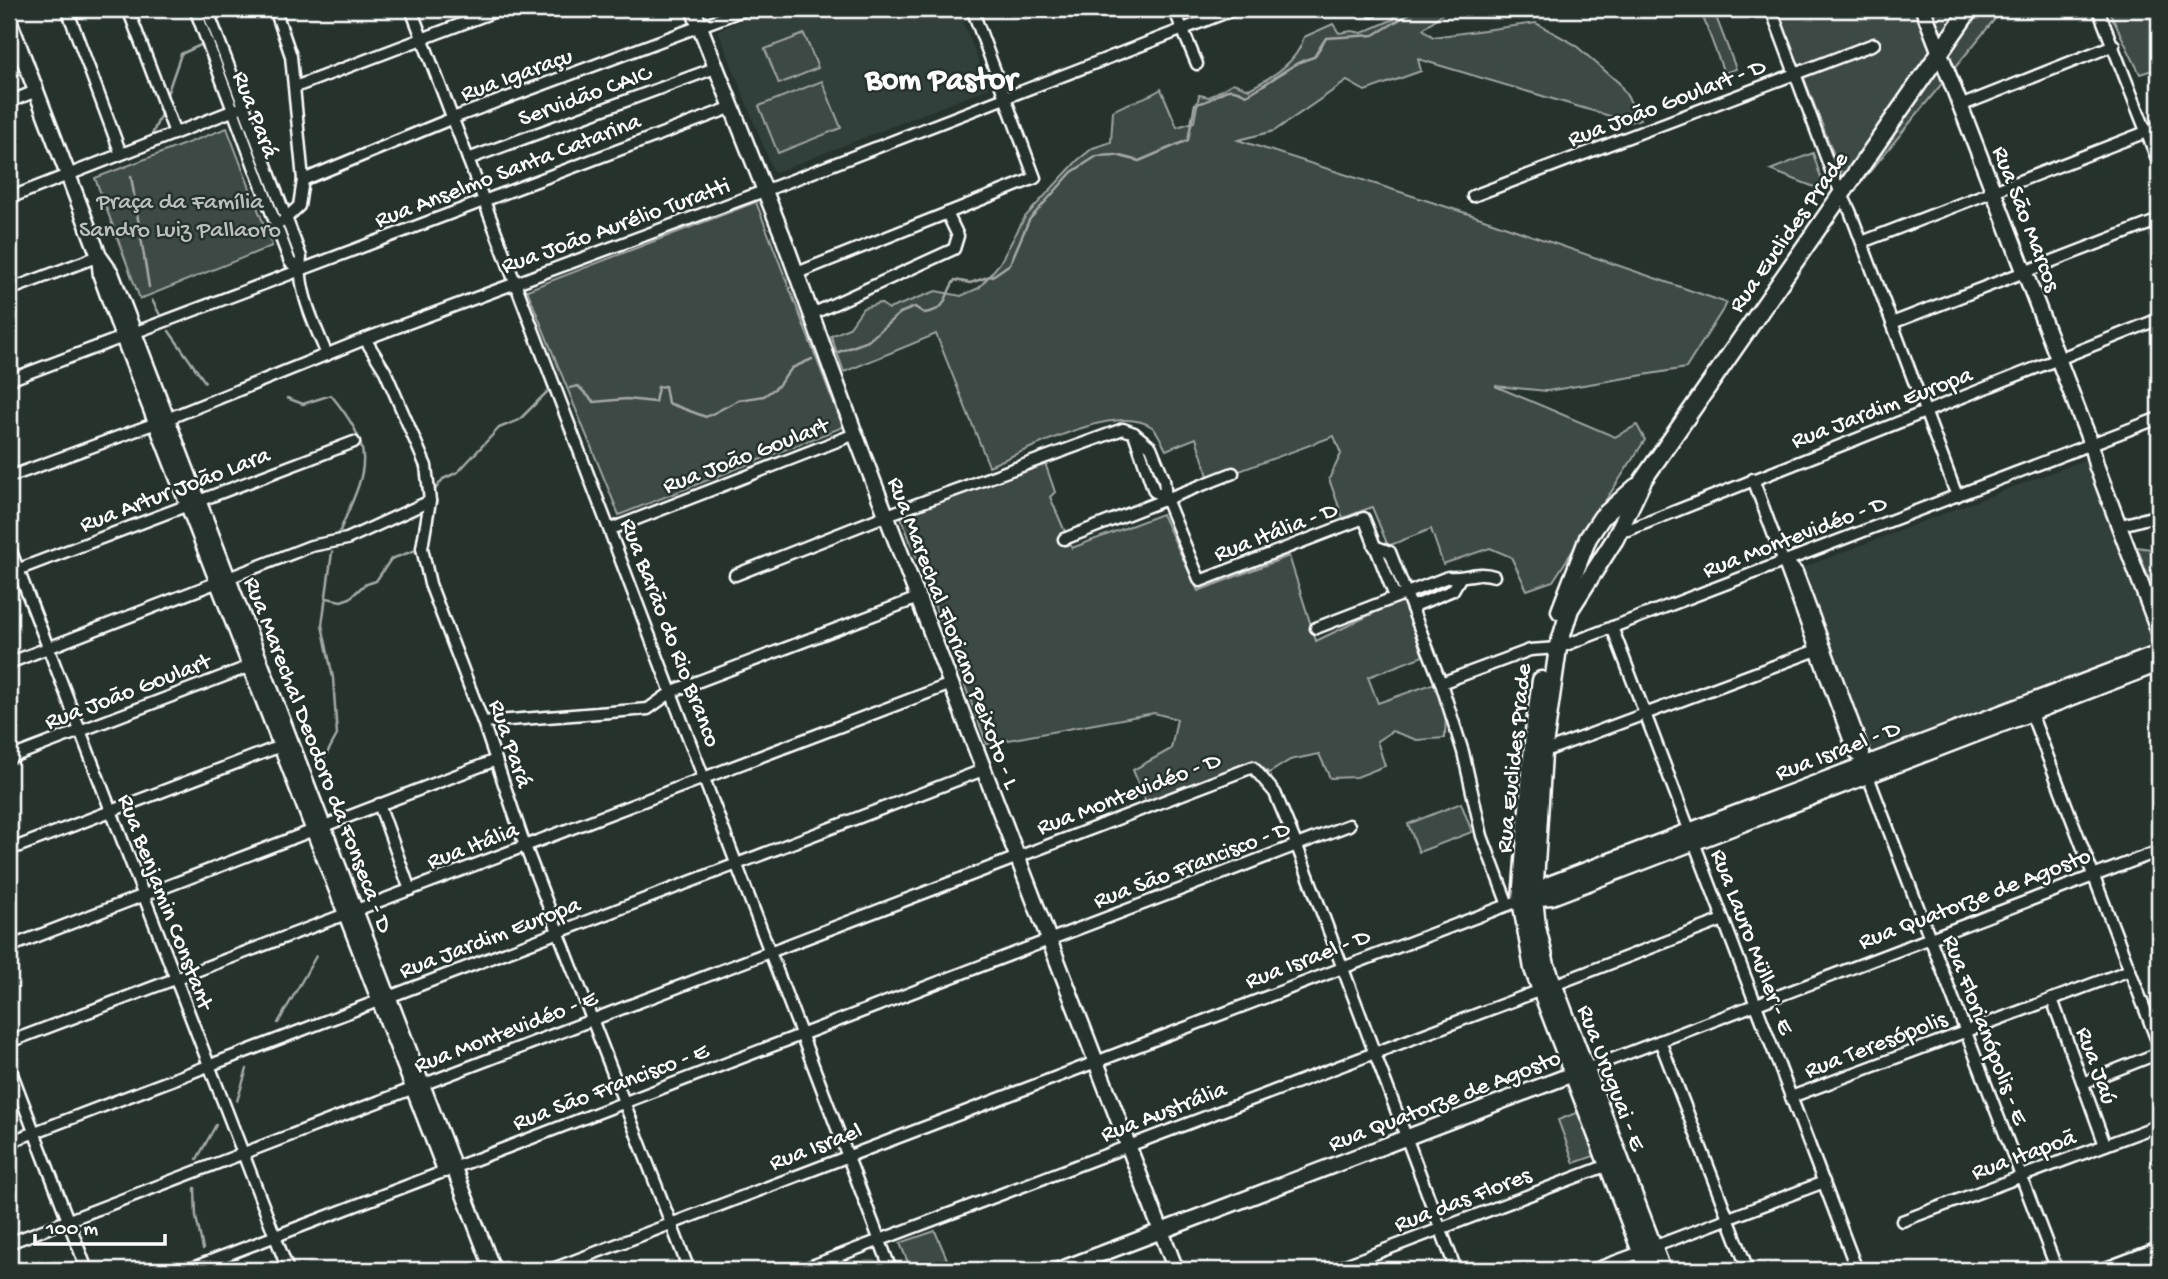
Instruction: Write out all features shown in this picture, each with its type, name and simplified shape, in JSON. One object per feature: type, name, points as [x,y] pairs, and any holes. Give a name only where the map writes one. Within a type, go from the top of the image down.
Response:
[{"type":"main road","name":"Rua Euclides Prade","points":[[1553,647],[1570,609],[1619,529],[1643,480],[1970,9]]},
{"type":"main road","name":"Rua Euclides Prade","points":[[1521,900],[1553,647],[1587,544],[1606,513],[1643,480]]},
{"type":"main road","points":[[1606,513],[1617,515],[1619,529]]},
{"type":"main road","points":[[1587,544],[1590,555],[1597,558],[1603,556]]},
{"type":"main road","name":"Rua Uruguai - E","points":[[1521,900],[1537,927],[1547,988],[1647,1249],[1648,1270]]},
{"type":"main road","name":"Rua Uruguai - E","points":[[1579,1072],[1608,1165],[1647,1249],[1662,1270]]},
{"type":"street","points":[[67,9],[121,154]]},
{"type":"street","points":[[128,9],[175,133]]},
{"type":"street","name":"Rua Pará","points":[[194,9],[290,262],[300,270]]},
{"type":"street","name":"Rua Pará","points":[[207,9],[301,257],[300,270],[305,297],[327,355]]},
{"type":"street","points":[[275,9],[287,40],[295,86],[303,180],[299,206],[287,219],[276,224]]},
{"type":"street","name":"Rua Barão do Rio Branco","points":[[411,9],[673,691],[769,952],[891,1270]]},
{"type":"street","points":[[295,86],[500,9]]},
{"type":"street","name":"Rua Marechal Floriano Peixoto - L","points":[[693,9],[797,273],[855,434],[1176,1270]]},
{"type":"street","name":"Rua Igaraçu","points":[[303,180],[453,118],[746,9]]},
{"type":"street","points":[[797,273],[1035,178],[972,11],[985,9]]},
{"type":"street","points":[[1174,9],[1197,64]]},
{"type":"street","name":"Rua João Aurélio Turatti","points":[[9,477],[162,421],[365,339],[764,191],[1235,9]]},
{"type":"street","points":[[1772,9],[1957,496]]},
{"type":"street","name":"Rua São Marcos","points":[[1923,9],[2147,590],[2159,632]]},
{"type":"street","points":[[2098,9],[2159,164]]},
{"type":"street","name":"Rua Marechal Deodoro da Fonseca - D","points":[[9,20],[99,256],[101,276],[162,421],[417,1087],[493,1270]]},
{"type":"street","name":"Rua João Goulart - D","points":[[1474,197],[1874,44]]},
{"type":"street","points":[[1960,106],[2114,45]]},
{"type":"street","name":"Servidão CAIC","points":[[468,159],[715,68]]},
{"type":"street","points":[[9,102],[36,91]]},
{"type":"street","points":[[9,198],[244,107]]},
{"type":"street","name":"Rua Anselmo Santa Catarina","points":[[128,335],[730,108]]},
{"type":"street","points":[[1862,242],[2159,127]]},
{"type":"street","points":[[812,314],[954,249],[958,236],[947,214]]},
{"type":"street","points":[[1892,323],[2159,220]]},
{"type":"street","points":[[9,290],[99,256]]},
{"type":"street","name":"Rua Jardim Europa","points":[[1619,529],[2159,319]]},
{"type":"street","points":[[9,380],[128,335]]},
{"type":"street","name":"Rua Pará","points":[[365,339],[385,372],[426,466],[430,501],[422,548],[430,584],[483,722],[525,846],[689,1270]]},
{"type":"street","name":"Rua Montevidéo - D","points":[[1441,682],[1612,627],[2159,418]]},
{"type":"street","points":[[735,575],[887,515],[1123,429],[1134,433],[1151,447],[1164,479],[1166,499]]},
{"type":"street","name":"Rua João Goulart","points":[[611,529],[855,434]]},
{"type":"street","name":"Rua Artur João Lara","points":[[13,571],[354,442]]},
{"type":"street","points":[[1064,539],[1233,473]]},
{"type":"street","name":"Rua Florianópolis - E","points":[[1753,479],[1786,561],[1789,581],[1820,649],[1855,755],[1866,770],[2057,1270]]},
{"type":"street","name":"Rua Itália - D","points":[[1166,499],[1200,581],[1364,518]]},
{"type":"street","points":[[9,663],[311,546],[347,540],[430,501]]},
{"type":"street","points":[[2122,525],[2159,515]]},
{"type":"street","name":"Rua Uruguai - E","points":[[1364,518],[1395,597]]},
{"type":"street","name":"Rua Benjamin Constant","points":[[9,546],[13,571],[48,649],[173,979],[210,1066],[288,1270]]},
{"type":"street","name":"Rua Uruguai - E","points":[[1374,546],[1390,552],[1441,682],[1463,752],[1482,836],[1521,900]]},
{"type":"street","points":[[1316,628],[1448,577],[1460,578],[1480,572],[1494,576]]},
{"type":"street","points":[[1448,577],[1453,590]]},
{"type":"street","points":[[1412,607],[1453,590],[1460,578]]},
{"type":"street","name":"Rua São Marcos","points":[[2147,590],[2159,611]]},
{"type":"street","points":[[483,722],[648,709],[673,691],[918,597]]},
{"type":"street","name":"Rua Lauro Müller - E","points":[[1612,627],[1857,1270]]},
{"type":"street","points":[[1538,753],[1820,649]]},
{"type":"street","name":"Rua Israel - D","points":[[1096,1062],[1521,900],[1549,884],[1692,836],[1866,770],[2105,678],[2159,653]]},
{"type":"street","name":"Rua João Goulart","points":[[9,758],[255,664]]},
{"type":"street","name":"Rua Israel - D","points":[[2105,678],[2159,664]]},
{"type":"street","name":"Rua Itália","points":[[9,1042],[951,684]]},
{"type":"street","points":[[2029,707],[2159,1046]]},
{"type":"street","points":[[9,850],[285,744]]},
{"type":"street","points":[[9,947],[141,894],[496,760]]},
{"type":"street","name":"Rua Montevidéo - D","points":[[1017,857],[1254,767],[1275,793],[1297,846]]},
{"type":"street","name":"Rua Jardim Europa","points":[[9,1142],[983,770]]},
{"type":"street","points":[[379,804],[410,890]]},
{"type":"street","name":"Rua São Francisco - D","points":[[1048,939],[1349,825]]},
{"type":"street","points":[[1297,846],[1456,1270]]},
{"type":"street","name":"Rua Quatorze de Agosto","points":[[1059,1270],[2159,851]]},
{"type":"street","name":"Rua Montevidéo - E","points":[[9,1243],[1017,857]]},
{"type":"street","name":"Rua Austrália","points":[[801,1270],[1723,920]]},
{"type":"street","name":"Rua São Francisco - E","points":[[187,1270],[1048,939]]},
{"type":"street","name":"Rua Teresópolis","points":[[1791,1097],[2130,970]]},
{"type":"street","name":"Rua Jaú","points":[[2052,999],[2105,1145]]},
{"type":"street","points":[[1660,1041],[1748,1270]]},
{"type":"street","points":[[2083,1083],[2159,1053]]},
{"type":"street","name":"Rua Israel","points":[[550,1270],[1096,1062]]},
{"type":"street","points":[[9,1066],[87,1270]]},
{"type":"street","name":"Rua Itapoã","points":[[1902,1221],[2159,1125]]},
{"type":"street","name":"Rua das Flores","points":[[1332,1270],[1608,1165]]},
{"type":"street","name":"Rua Marechal Deodoro da Fonseca - D","points":[[450,1169],[483,1270]]},
{"type":"street","points":[[1592,1270],[1824,1182]]},
{"type":"street","points":[[2106,1270],[2159,1250]]},
{"type":"shaded area","points":[[771,9],[958,9],[989,88],[774,173],[718,30]]},
{"type":"shaded area","points":[[2084,460],[2154,644],[1872,752],[1802,568]]},
{"type":"green space","points":[[1396,9],[1448,9],[1423,29],[1433,37],[1536,23],[1574,44],[1619,83],[1641,119],[1630,122],[1418,59],[1421,71],[1365,91],[1347,81],[1274,131],[1238,140],[1472,215],[1727,303],[1686,368],[1547,391],[1495,386],[1615,437],[1637,425],[1645,440],[1553,581],[1527,590],[1511,557],[1490,548],[1443,564],[1431,529],[1388,546],[1372,507],[1343,518],[1329,479],[1341,454],[1334,436],[1210,482],[1196,438],[1166,450],[1152,427],[1136,421],[1117,420],[1094,424],[1047,440],[989,466],[936,334],[844,372],[831,336],[849,328],[863,308],[880,303],[889,309],[936,291],[961,296],[979,288],[1000,263],[1025,217],[1078,160],[1093,148],[1111,142],[1113,111],[1161,89],[1177,127],[1194,122],[1199,95],[1209,97],[1233,83],[1249,89],[1290,62],[1304,37],[1333,24],[1339,33],[1362,33],[1394,19]]},
{"type":"green space","points":[[1700,9],[1713,9],[1736,69],[1724,73]]},
{"type":"green space","points":[[1777,9],[2003,9],[1850,196]]},
{"type":"green space","points":[[2108,9],[2159,9],[2159,68],[2140,74]]},
{"type":"green space","points":[[804,34],[818,68],[779,84],[765,49]]},
{"type":"green space","points":[[822,81],[841,128],[778,153],[759,106]]},
{"type":"green space","name":"Praça da Família Sandro Luiz Pallaoro","points":[[227,128],[272,246],[140,299],[95,178]]},
{"type":"green space","points":[[1813,153],[1825,191],[1770,170]]},
{"type":"green space","points":[[756,202],[843,427],[619,515],[527,290]]},
{"type":"green space","points":[[1045,463],[1055,492],[1050,497],[1072,548],[1162,514],[1198,591],[1289,556],[1316,641],[1403,599],[1423,656],[1368,677],[1378,703],[1435,683],[1446,714],[1445,738],[1417,740],[1392,731],[1377,741],[1385,766],[1357,777],[1330,778],[1319,754],[1290,760],[1269,773],[1253,760],[1146,802],[1133,770],[1171,749],[1177,719],[1154,713],[987,744],[900,514]]},
{"type":"green space","points":[[2137,547],[2150,549],[2159,560],[2159,605]]},
{"type":"green space","points":[[1461,803],[1472,832],[1419,852],[1408,824]]},
{"type":"green space","points":[[1581,1111],[1597,1155],[1574,1163],[1558,1120]]},
{"type":"green space","points":[[935,1231],[947,1259],[911,1270],[900,1243]]},
{"type":"waterway","points":[[833,354],[868,341],[900,313],[915,307],[924,313],[938,309],[955,280],[970,283],[994,275],[1010,264],[1029,220],[1072,172],[1097,156],[1116,155],[1139,161],[1188,140],[1195,104],[1210,100],[1225,91],[1237,91],[1246,95],[1297,64],[1314,57],[1326,38],[1374,35],[1417,9]]},
{"type":"waterway","points":[[166,97],[181,54],[203,44]]},
{"type":"waterway","points":[[151,137],[161,114]]},
{"type":"waterway","points":[[131,176],[149,287]]},
{"type":"waterway","points":[[152,300],[160,315]]},
{"type":"waterway","points":[[169,331],[205,382]]},
{"type":"waterway","points":[[570,388],[578,386],[594,402],[626,399],[655,402],[658,387],[665,386],[668,403],[706,417],[739,400],[764,396],[777,387],[792,368],[812,359]]},
{"type":"waterway","points":[[434,491],[443,479],[458,472],[499,428],[519,420],[548,391]]},
{"type":"waterway","points":[[287,398],[303,404],[331,395],[356,432],[362,448],[361,477],[339,533]]},
{"type":"waterway","points":[[327,598],[341,601],[350,598],[364,585],[376,581],[391,559],[419,549]]},
{"type":"waterway","points":[[325,757],[337,735],[333,678],[322,625],[332,552]]},
{"type":"waterway","points":[[278,1023],[316,956]]},
{"type":"waterway","points":[[237,1101],[247,1069]]},
{"type":"waterway","points":[[197,1159],[216,1125]]},
{"type":"waterway","points":[[195,1188],[196,1217],[203,1249]]},
{"type":"district","name":"Bom Pastor","points":[[941,77]]}]
